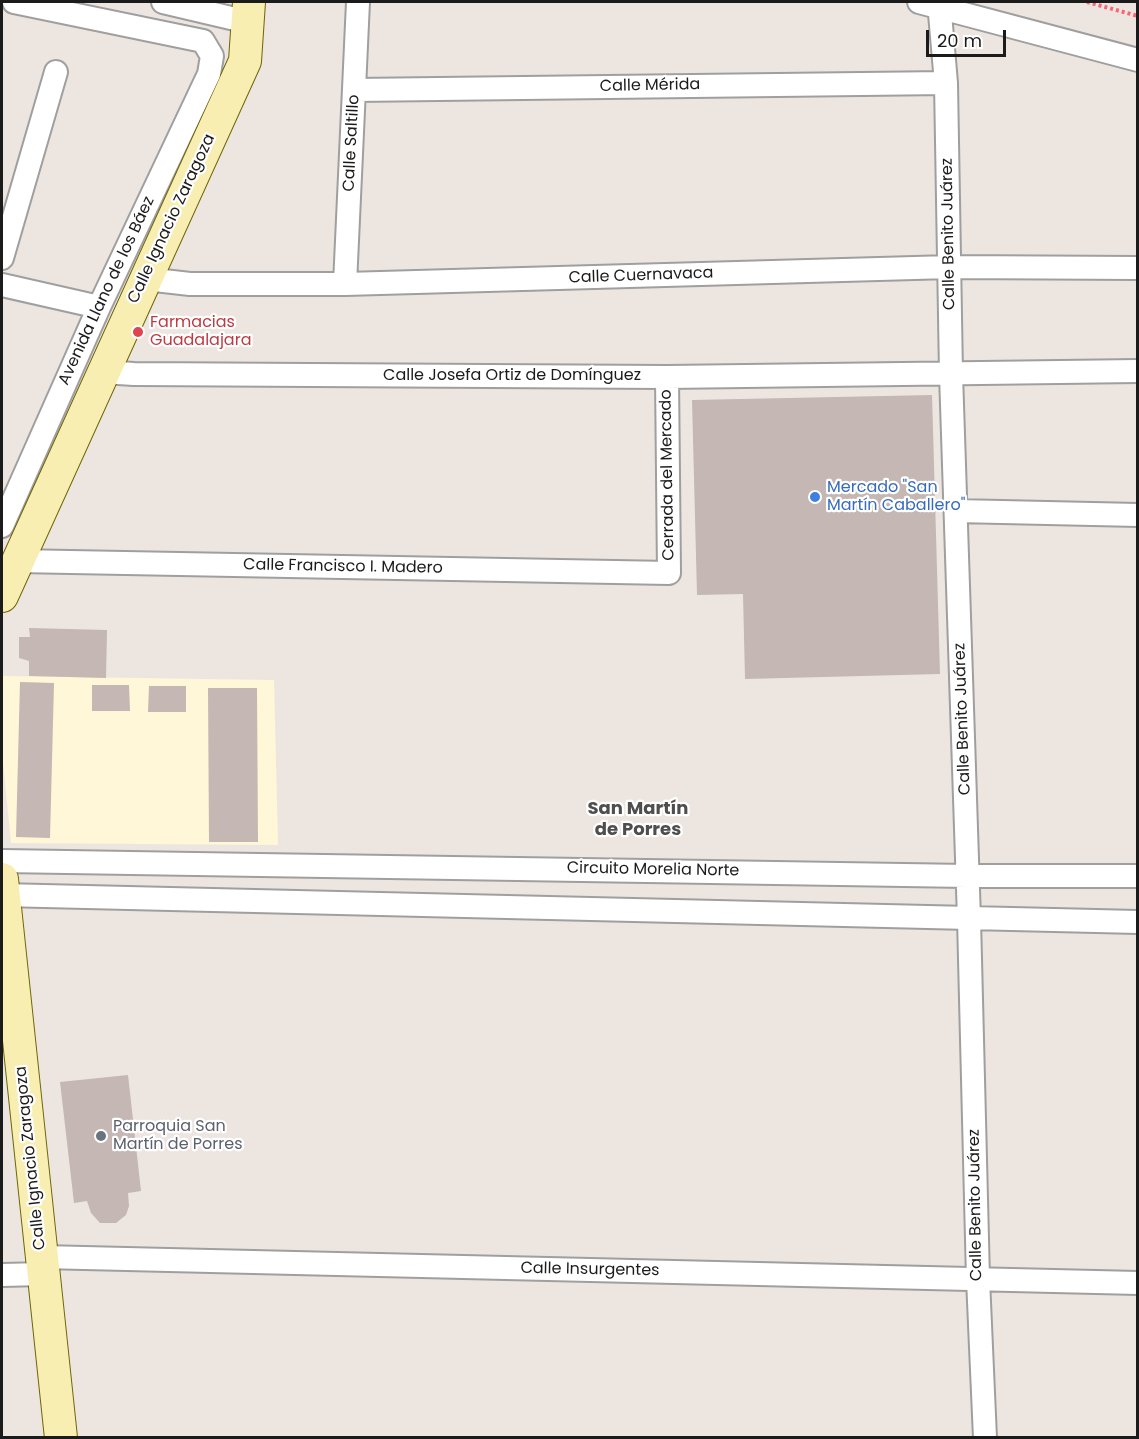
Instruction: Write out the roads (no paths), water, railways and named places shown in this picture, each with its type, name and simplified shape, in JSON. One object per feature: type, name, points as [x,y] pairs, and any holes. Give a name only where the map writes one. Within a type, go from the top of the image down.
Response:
[{"type":"street","name":"Avenida Llano de los Báez","points":[[3,519],[208,74],[212,56],[203,41],[14,2]]},
{"type":"street","points":[[163,2],[248,12]]},
{"type":"street","name":"Calle Saltillo","points":[[345,284],[358,2]]},
{"type":"street","points":[[932,3],[1137,60]]},
{"type":"street","name":"Calle Benito Juárez","points":[[932,3],[946,83],[951,374],[968,876],[978,1279],[985,1437]]},
{"type":"street","name":"Calle Ignacio Zaragoza","points":[[2,596],[245,61],[248,12]]},
{"type":"street","points":[[2,258],[57,72]]},
{"type":"street","name":"Calle Mérida","points":[[354,90],[946,83]]},
{"type":"street","name":"Calle Cuernavaca","points":[[146,279],[190,284],[345,284],[950,267],[1137,268]]},
{"type":"street","points":[[2,285],[99,307]]},
{"type":"street","name":"Calle Josefa Ortiz de Domínguez","points":[[102,372],[667,377],[1137,371]]},
{"type":"street","name":"Cerrada del Mercado","points":[[667,377],[669,573]]},
{"type":"street","points":[[956,511],[1137,515]]},
{"type":"street","name":"Calle Francisco I. Madero","points":[[16,561],[669,573]]},
{"type":"street","name":"Circuito Morelia Norte","points":[[2,861],[968,876],[1137,876]]},
{"type":"street","points":[[169,862],[170,899]]},
{"type":"street","points":[[2,890],[170,899],[1137,922]]},
{"type":"street","name":"Calle Ignacio Zaragoza","points":[[2,890],[61,1437]]},
{"type":"street","name":"Calle Insurgentes","points":[[2,1275],[43,1266],[1137,1283]]},
{"type":"place","name":"Farmacias Guadalajara","points":[[138,332]]},
{"type":"place","name":"Mercado \"San Martín Caballero\"","points":[[815,497]]},
{"type":"place","name":"Parroquia San Martín de Porres","points":[[101,1136]]},
{"type":"district","name":"San Martín de Porres","points":[[638,819]]}]
